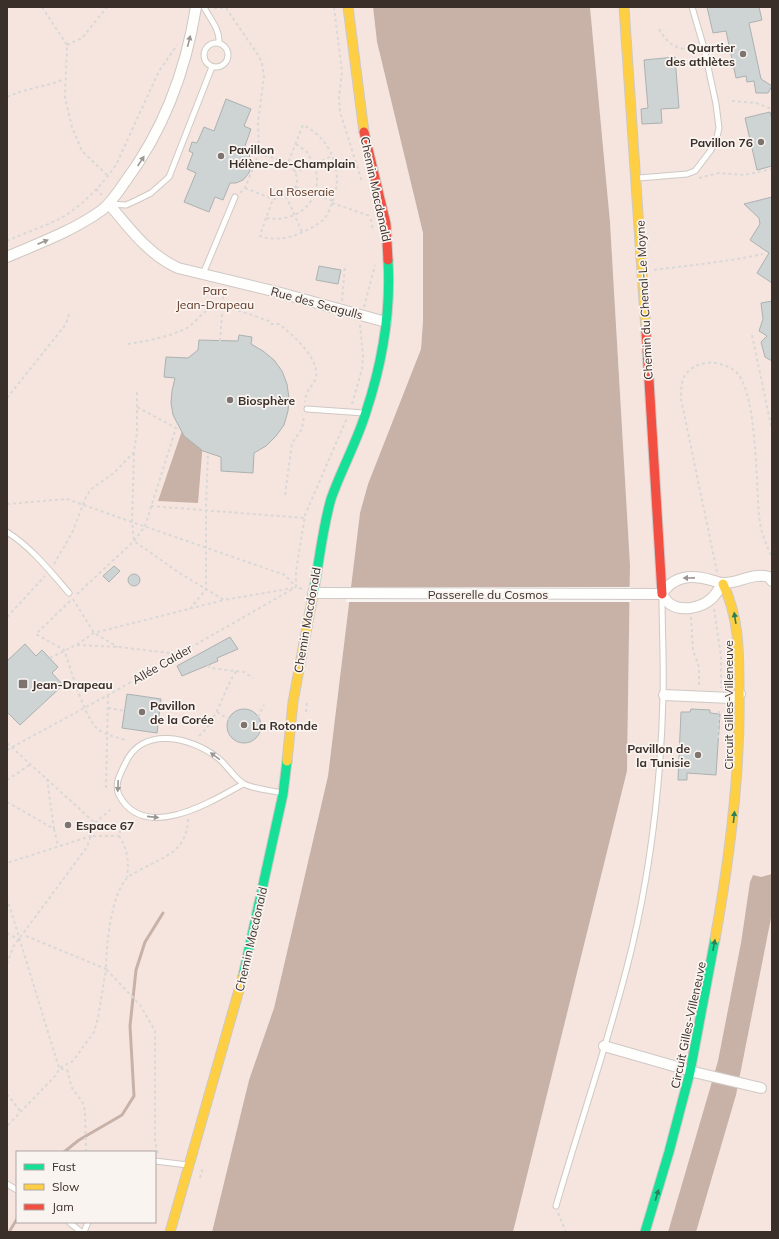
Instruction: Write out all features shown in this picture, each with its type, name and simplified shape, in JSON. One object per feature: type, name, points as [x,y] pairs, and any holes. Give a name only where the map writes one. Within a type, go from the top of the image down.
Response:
[{"type":"street","points":[[7,257],[72,228],[107,201],[140,163],[161,124],[183,65],[196,7]]},
{"type":"street","name":"Chemin Macdonald","points":[[170,1232],[244,972],[283,794],[293,702],[330,500],[366,413],[376,378],[386,322],[389,276],[388,238],[363,129],[348,7]]},
{"type":"street","name":"Chemin du Chenal-Le Moyne","points":[[624,7],[637,178],[662,594]]},
{"type":"street","name":"Rue des Seagulls","points":[[107,201],[146,246],[166,262],[178,268],[386,322]]},
{"type":"street","points":[[721,583],[712,599],[700,607],[678,607],[669,604],[662,594],[668,584],[680,578],[694,577],[721,583],[758,575],[769,577],[772,581]]},
{"type":"street","name":"Circuit Gilles-Villeneuve","points":[[645,1232],[694,1072],[729,860],[738,783],[740,694],[736,622],[730,595],[721,583]]},
{"type":"street","name":"Passerelle du Cosmos","points":[[313,593],[662,594]]},
{"type":"street","points":[[664,695],[731,698],[740,694]]},
{"type":"street","points":[[604,1046],[694,1072],[761,1088]]},
{"type":"lane","points":[[204,7],[217,30],[219,43]]},
{"type":"lane","points":[[637,178],[695,171],[711,150],[719,128],[704,48],[692,7]]},
{"type":"lane","points":[[219,43],[226,47],[228,59],[223,66],[212,67],[205,62],[205,50],[211,44],[219,43]]},
{"type":"lane","points":[[107,201],[126,205],[156,190],[169,177],[212,67]]},
{"type":"lane","points":[[204,274],[236,197]]},
{"type":"lane","points":[[306,406],[366,413]]},
{"type":"lane","points":[[7,532],[19,540],[50,571],[69,593]]},
{"type":"lane","points":[[556,1206],[632,947],[648,861],[656,804],[664,695],[662,594]]},
{"type":"lane","points":[[243,784],[208,803],[176,815],[159,818],[148,817],[130,808],[117,792],[119,776],[128,756],[137,746],[146,741],[166,738],[186,741],[202,747],[218,758],[243,784],[283,794]]},
{"type":"lane","points":[[158,1160],[189,1165]]},
{"type":"lane","points":[[7,1184],[16,1189]]},
{"type":"lane","points":[[70,1223],[81,1232]]},
{"type":"path","points":[[42,7],[67,45],[64,79],[65,98],[72,128],[82,151],[108,176]]},
{"type":"path","points":[[67,45],[82,38],[106,7]]},
{"type":"path","points":[[334,7],[342,72],[339,97],[340,112],[362,183]]},
{"type":"path","points":[[212,8],[226,8],[262,63],[264,77],[258,122],[259,153],[245,188],[274,199],[286,196],[296,187],[297,178],[295,172],[288,163],[259,153]]},
{"type":"path","points":[[658,30],[665,40],[681,49],[704,48]]},
{"type":"path","points":[[7,241],[60,218],[96,189],[108,176],[116,165],[159,70],[179,41]]},
{"type":"path","points":[[7,97],[27,88],[55,83],[64,79]]},
{"type":"path","points":[[732,101],[756,103],[772,108]]},
{"type":"path","points":[[274,199],[260,236],[277,238],[302,232],[322,220],[332,202],[337,178],[337,169],[332,156],[322,140],[311,129],[303,125],[288,163]]},
{"type":"path","points":[[266,218],[282,219],[294,215],[306,206],[315,194],[318,179],[314,164],[307,152],[296,144]]},
{"type":"path","points":[[295,172],[332,156]]},
{"type":"path","points":[[691,172],[696,178],[719,173],[744,175],[772,169]]},
{"type":"path","points":[[296,187],[370,216]]},
{"type":"path","points":[[96,189],[107,201]]},
{"type":"path","points":[[286,196],[302,232]]},
{"type":"path","points":[[369,208],[373,233]]},
{"type":"path","points":[[642,272],[706,263],[728,262],[764,254]]},
{"type":"path","points":[[363,311],[374,271],[375,259]]},
{"type":"path","points":[[340,310],[345,265]]},
{"type":"path","points":[[220,341],[224,283]]},
{"type":"path","points":[[128,344],[144,342],[184,329],[196,322],[210,309],[223,308],[269,321],[270,324],[279,324],[295,338],[308,353],[316,372],[316,378],[306,394],[306,406]]},
{"type":"path","points":[[7,398],[66,324],[69,314]]},
{"type":"path","points":[[296,587],[296,571],[304,518],[350,412],[362,369],[363,355],[360,320]]},
{"type":"path","points":[[752,335],[772,430]]},
{"type":"path","points":[[721,583],[681,398],[681,386],[686,373],[699,364],[710,362],[730,367],[738,373],[747,393],[754,442],[759,516],[764,538],[772,558]]},
{"type":"path","points":[[134,541],[132,522],[134,452],[137,432],[137,390]]},
{"type":"path","points":[[125,740],[107,734],[98,729],[85,708],[64,650],[36,634],[72,598],[134,541],[145,526],[176,428],[137,407]]},
{"type":"path","points":[[285,495],[292,443],[302,429],[304,414]]},
{"type":"path","points":[[7,617],[50,571],[72,533],[83,504],[91,489],[114,473],[134,452]]},
{"type":"path","points":[[190,610],[206,589],[205,547],[208,454]]},
{"type":"path","points":[[7,504],[67,499],[285,576],[296,587],[313,593]]},
{"type":"path","points":[[151,506],[304,518]]},
{"type":"path","points":[[134,541],[224,600]]},
{"type":"path","points":[[50,658],[76,645],[94,633],[190,610],[224,600],[296,587]]},
{"type":"path","name":"Allée Calder","points":[[7,750],[85,708],[296,587]]},
{"type":"path","points":[[72,598],[94,633],[119,647]]},
{"type":"path","points":[[713,606],[722,656],[722,680],[710,707],[721,708],[718,738]]},
{"type":"path","points":[[691,616],[693,650],[699,667],[699,697]]},
{"type":"path","points":[[76,645],[119,647],[178,654]]},
{"type":"path","points":[[208,665],[210,668],[237,670],[249,673],[253,678]]},
{"type":"path","points":[[199,736],[215,718],[228,683],[237,670]]},
{"type":"path","points":[[106,788],[108,695]]},
{"type":"path","points":[[258,717],[264,705]]},
{"type":"path","points":[[108,708],[125,711]]},
{"type":"path","points":[[217,712],[229,720]]},
{"type":"path","points":[[7,743],[95,823]]},
{"type":"path","points":[[7,780],[31,764]]},
{"type":"path","points":[[48,779],[54,829],[58,846]]},
{"type":"path","points":[[7,802],[54,829]]},
{"type":"path","points":[[7,964],[13,947],[20,940],[87,847],[95,823],[110,810]]},
{"type":"path","points":[[59,1068],[73,1060],[94,1032],[98,1018],[106,970],[106,945],[118,891],[127,877],[172,853],[181,846],[186,837],[189,810]]},
{"type":"path","points":[[122,824],[119,836],[126,846],[127,877]]},
{"type":"path","points":[[7,863],[90,836],[119,836]]},
{"type":"path","points":[[7,898],[59,1068],[57,1074],[7,1126]]},
{"type":"path","points":[[7,933],[20,940]]},
{"type":"path","points":[[26,936],[106,970],[140,1005],[155,1031],[155,1142],[158,1160]]},
{"type":"path","points":[[59,1068],[67,1070],[72,1088],[82,1103],[85,1111],[86,1151]]},
{"type":"path","points":[[7,1094],[21,1112]]},
{"type":"path","points":[[556,1206],[566,1232]]},
{"type":"green space","name":"Parc Jean-Drapeau","points":[[7,7],[373,7],[377,42],[423,233],[423,322],[421,349],[368,484],[360,513],[328,776],[274,1008],[249,1080],[212,1232],[7,1232]]},
{"type":"green space","points":[[590,7],[772,7],[772,1232],[513,1232],[627,771],[630,565],[610,222]]},
{"type":"shaded area","points":[[373,7],[590,7],[610,222],[630,565],[627,771],[513,1232],[212,1232],[249,1080],[274,1008],[328,776],[360,513],[368,484],[421,349],[423,321],[423,233],[377,42]]},
{"type":"shaded area","points":[[187,416],[205,417],[198,503],[158,501]]},
{"type":"shaded area","points":[[772,874],[772,913],[736,1095],[696,1232],[668,1232],[718,1061],[741,943],[750,882],[753,875],[761,877]]},
{"type":"pier","points":[[348,587],[631,587],[631,602],[346,602]]},
{"type":"building","name":"Quartier des athlètes","points":[[707,7],[759,7],[762,20],[749,23],[761,79],[772,86],[768,93],[756,93],[754,81],[747,82],[746,76],[736,78],[726,31],[713,33]]},
{"type":"building","points":[[675,57],[679,108],[661,109],[662,123],[642,124],[641,109],[648,108],[644,60]]},
{"type":"building","name":"Pavillon Hélène-de-Champlain","points":[[226,99],[251,109],[244,126],[251,129],[245,146],[249,152],[251,165],[249,173],[243,180],[236,183],[230,183],[223,200],[215,197],[209,212],[184,202],[196,173],[187,169],[193,153],[189,151],[192,142],[197,143],[204,127],[214,131]]},
{"type":"building","name":"Pavillon 76","points":[[770,112],[772,119],[772,166],[757,170],[745,118]]},
{"type":"building","points":[[772,197],[772,283],[757,273],[769,253],[750,240],[760,224],[759,218],[744,204]]},
{"type":"building","points":[[319,266],[341,270],[338,284],[316,280]]},
{"type":"building","points":[[772,301],[772,361],[765,357],[761,342],[767,336],[759,331],[763,319],[761,303]]},
{"type":"building","name":"Biosphère","points":[[239,335],[252,337],[251,344],[274,360],[282,371],[287,384],[289,398],[288,411],[284,425],[266,446],[254,453],[253,473],[221,471],[221,457],[203,451],[184,436],[173,415],[171,403],[175,378],[164,377],[166,357],[188,358],[198,350],[199,340],[238,341]]},
{"type":"building","points":[[114,566],[120,571],[109,582],[103,576]]},
{"type":"building","points":[[136,574],[139,575],[139,585],[132,586],[129,585],[128,578],[129,575]]},
{"type":"building","points":[[230,637],[238,649],[217,658],[218,661],[182,676],[177,666]]},
{"type":"building","points":[[25,644],[36,656],[42,650],[58,667],[52,673],[63,685],[20,725],[7,712],[7,661]]},
{"type":"building","name":"Pavillon de la Corée","points":[[127,694],[161,699],[157,733],[122,728]]},
{"type":"building","name":"La Rotonde","points":[[247,709],[256,714],[260,719],[260,733],[256,738],[251,742],[241,743],[237,742],[228,733],[227,723],[228,719],[237,710]]},
{"type":"building","name":"Pavillon de la Tunisie","points":[[691,709],[710,710],[710,713],[720,714],[716,775],[687,773],[687,780],[678,780],[681,712],[690,712]]},
{"type":"waterway","points":[[65,1151],[79,1140],[122,1115],[134,1096],[130,1026],[136,970],[145,942],[163,913]]},
{"type":"waterway","points":[[9,1232],[16,1221]]},
{"type":"traffic: fast","points":[[313,595],[323,535],[331,499],[339,477],[354,445],[377,375],[387,317],[389,279],[388,260]]},
{"type":"traffic: fast","points":[[243,976],[283,794],[287,761]]},
{"type":"traffic: fast","points":[[645,1232],[669,1152],[690,1072],[715,939]]},
{"type":"traffic: slow","points":[[348,7],[364,132]]},
{"type":"traffic: slow","points":[[624,7],[646,331]]},
{"type":"traffic: slow","points":[[715,939],[730,845],[736,782],[739,719],[739,661],[737,635],[732,609],[723,584]]},
{"type":"traffic: slow","points":[[287,761],[293,702],[313,595]]},
{"type":"traffic: slow","points":[[170,1232],[243,976]]},
{"type":"traffic: jam","points":[[364,132],[386,224],[388,260]]},
{"type":"traffic: jam","points":[[646,331],[662,594]]},
{"type":"place","name":"Quartier des athlètes","points":[[743,54]]},
{"type":"place","name":"Pavillon 76","points":[[761,142]]},
{"type":"place","name":"Pavillon Hélène-de-Champlain","points":[[221,156]]},
{"type":"place","name":"Biosphère","points":[[230,400]]},
{"type":"place","name":"Jean-Drapeau","points":[[23,684]]},
{"type":"place","name":"Pavillon de la Corée","points":[[142,712]]},
{"type":"place","name":"La Rotonde","points":[[244,725]]},
{"type":"place","name":"Pavillon de la Tunisie","points":[[698,755]]},
{"type":"place","name":"Espace 67","points":[[68,825]]},
{"type":"park label","name":"La Roseraie","points":[[302,191]]}]
